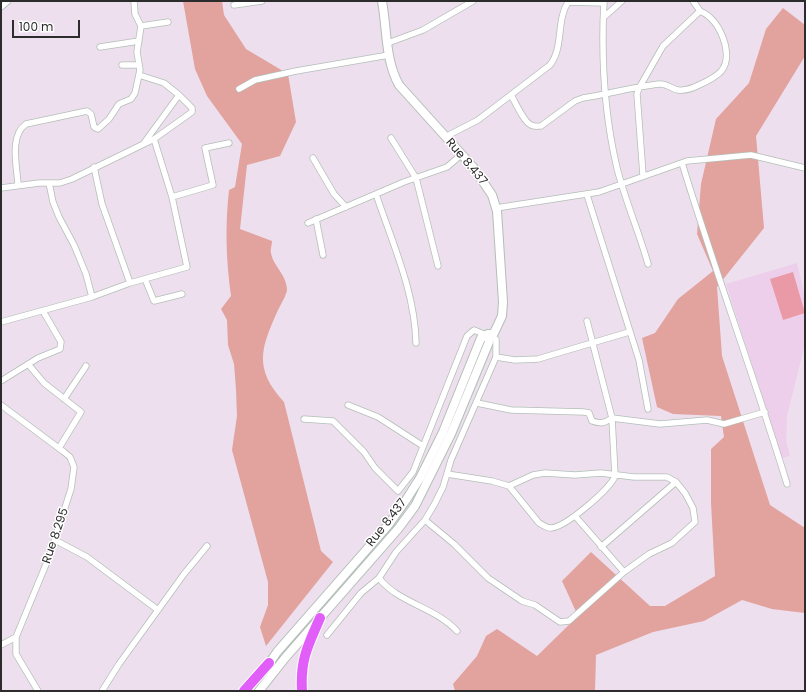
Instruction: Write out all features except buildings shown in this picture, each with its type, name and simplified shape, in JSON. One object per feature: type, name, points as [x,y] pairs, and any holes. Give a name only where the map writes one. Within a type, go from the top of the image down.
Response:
[{"type":"highway","points":[[302,691],[301,672],[306,649],[320,618]]},
{"type":"highway","points":[[244,691],[269,663]]},
{"type":"main road","name":"Rue 8.437","points":[[250,691],[269,663],[389,524],[406,500],[440,438],[481,338],[488,334],[494,333],[502,316],[503,302],[496,208],[492,196],[481,177],[398,85],[393,73],[389,55],[382,1]]},
{"type":"main road","name":"Rue 8.437","points":[[259,691],[320,618],[398,529],[415,506],[451,434],[489,342],[488,334]]},
{"type":"main road","points":[[266,691],[286,658]]},
{"type":"street","points":[[1,7],[8,1]]},
{"type":"street","points":[[18,185],[16,138],[20,128],[26,124],[87,111],[91,114],[94,127],[98,129],[109,119],[119,104],[132,99],[139,75],[137,52],[141,26],[136,14],[134,1]]},
{"type":"street","points":[[234,4],[262,1]]},
{"type":"street","points":[[388,43],[423,30],[473,1]]},
{"type":"street","points":[[604,17],[622,1]]},
{"type":"street","points":[[511,95],[530,125],[541,126],[575,101],[660,84],[678,90],[686,90],[717,77],[723,70],[726,54],[722,34],[714,20],[700,11],[693,1]]},
{"type":"street","points":[[445,137],[478,120],[542,72],[555,59],[562,21],[568,2],[604,2],[604,94],[612,143],[622,185],[648,264]]},
{"type":"street","points":[[643,175],[637,94],[639,88],[663,46],[700,11]]},
{"type":"street","points":[[141,26],[168,22]]},
{"type":"street","points":[[100,47],[139,41]]},
{"type":"street","points":[[239,90],[255,80],[389,55]]},
{"type":"street","points":[[122,65],[139,65]]},
{"type":"street","points":[[1,188],[18,185],[60,183],[66,181],[154,139],[192,112],[192,108],[164,83],[139,75]]},
{"type":"street","points":[[144,144],[179,95]]},
{"type":"street","points":[[391,138],[416,178],[438,266]]},
{"type":"street","points":[[1,322],[92,297],[145,279],[175,272],[187,267],[172,197],[154,139]]},
{"type":"street","points":[[172,197],[213,185],[205,148],[229,142]]},
{"type":"street","points":[[308,223],[346,206],[447,167],[461,155]]},
{"type":"street","points":[[496,208],[587,195],[622,185],[643,175],[682,163],[751,155],[805,168]]},
{"type":"street","points":[[313,158],[334,194],[346,206]]},
{"type":"street","points":[[682,163],[707,243],[765,412],[787,484]]},
{"type":"street","points":[[94,167],[102,204],[130,284]]},
{"type":"street","points":[[49,183],[58,217],[74,245],[86,274],[92,297]]},
{"type":"street","points":[[376,194],[410,298],[416,330],[416,343]]},
{"type":"street","points":[[587,195],[639,360],[648,409]]},
{"type":"street","points":[[316,219],[323,255]]},
{"type":"street","points":[[145,279],[154,301],[182,294]]},
{"type":"street","points":[[1,381],[28,364],[60,349],[62,346],[43,311]]},
{"type":"street","points":[[447,474],[492,481],[509,486],[539,523],[551,528],[575,516],[611,484],[615,476],[612,418],[587,321]]},
{"type":"street","points":[[304,419],[333,421],[364,452],[375,468],[398,491],[413,472],[467,336],[474,330],[488,334],[496,339],[496,357],[451,460],[447,474],[434,505],[425,520],[396,552],[379,578],[361,593],[327,635]]},
{"type":"street","points":[[496,357],[515,360],[538,359],[594,344],[629,332]]},
{"type":"street","points":[[28,364],[44,383],[81,412],[59,448]]},
{"type":"street","points":[[64,399],[86,366]]},
{"type":"street","points":[[477,403],[511,410],[584,412],[589,413],[592,421],[599,423],[606,423],[612,418],[660,424],[707,420],[724,424],[765,412]]},
{"type":"street","points":[[348,404],[378,417],[423,446]]},
{"type":"street","name":"Rue 8.295","points":[[1,405],[70,457],[74,467],[66,508],[55,540],[16,637],[16,654],[38,691]]},
{"type":"street","points":[[425,520],[454,544],[488,578],[522,601],[535,605],[560,622],[569,621],[624,572],[649,554],[672,543],[695,522],[693,508],[685,493],[676,482],[667,477],[615,476],[601,473],[575,475],[538,474],[509,486]]},
{"type":"street","points":[[601,547],[676,482]]},
{"type":"street","points":[[575,516],[624,572]]},
{"type":"street","points":[[55,540],[87,557],[158,610]]},
{"type":"street","points":[[102,691],[118,664],[188,569],[207,546]]},
{"type":"street","points":[[379,578],[390,590],[444,618],[457,631]]},
{"type":"street","points":[[1,645],[16,637]]},
{"type":"shaded area","points":[[183,1],[222,1],[224,15],[246,49],[288,74],[296,122],[280,156],[247,165],[240,229],[272,241],[272,258],[285,280],[287,290],[286,295],[272,323],[264,347],[264,368],[274,390],[284,402],[321,551],[333,562],[266,646],[260,627],[268,605],[268,582],[232,450],[237,416],[236,389],[234,364],[228,345],[227,320],[221,309],[231,296],[227,243],[228,203],[229,190],[235,187],[242,144],[207,96],[195,69]]},
{"type":"shaded area","points":[[783,8],[805,25],[805,56],[756,136],[764,228],[717,287],[722,356],[770,505],[805,528],[805,613],[772,609],[742,600],[704,621],[653,632],[596,655],[595,691],[455,691],[453,684],[477,656],[486,636],[497,629],[537,656],[578,616],[562,581],[591,552],[650,606],[665,606],[715,576],[711,503],[711,449],[724,437],[721,416],[673,414],[657,407],[642,338],[655,333],[678,299],[713,271],[697,234],[701,184],[716,119],[749,83],[766,29]]},
{"type":"shaded area","points":[[797,263],[805,297],[805,344],[787,416],[786,441],[790,456],[782,458],[726,284]]},
{"type":"shaded area","points":[[793,272],[805,313],[783,320],[770,279]]}]
